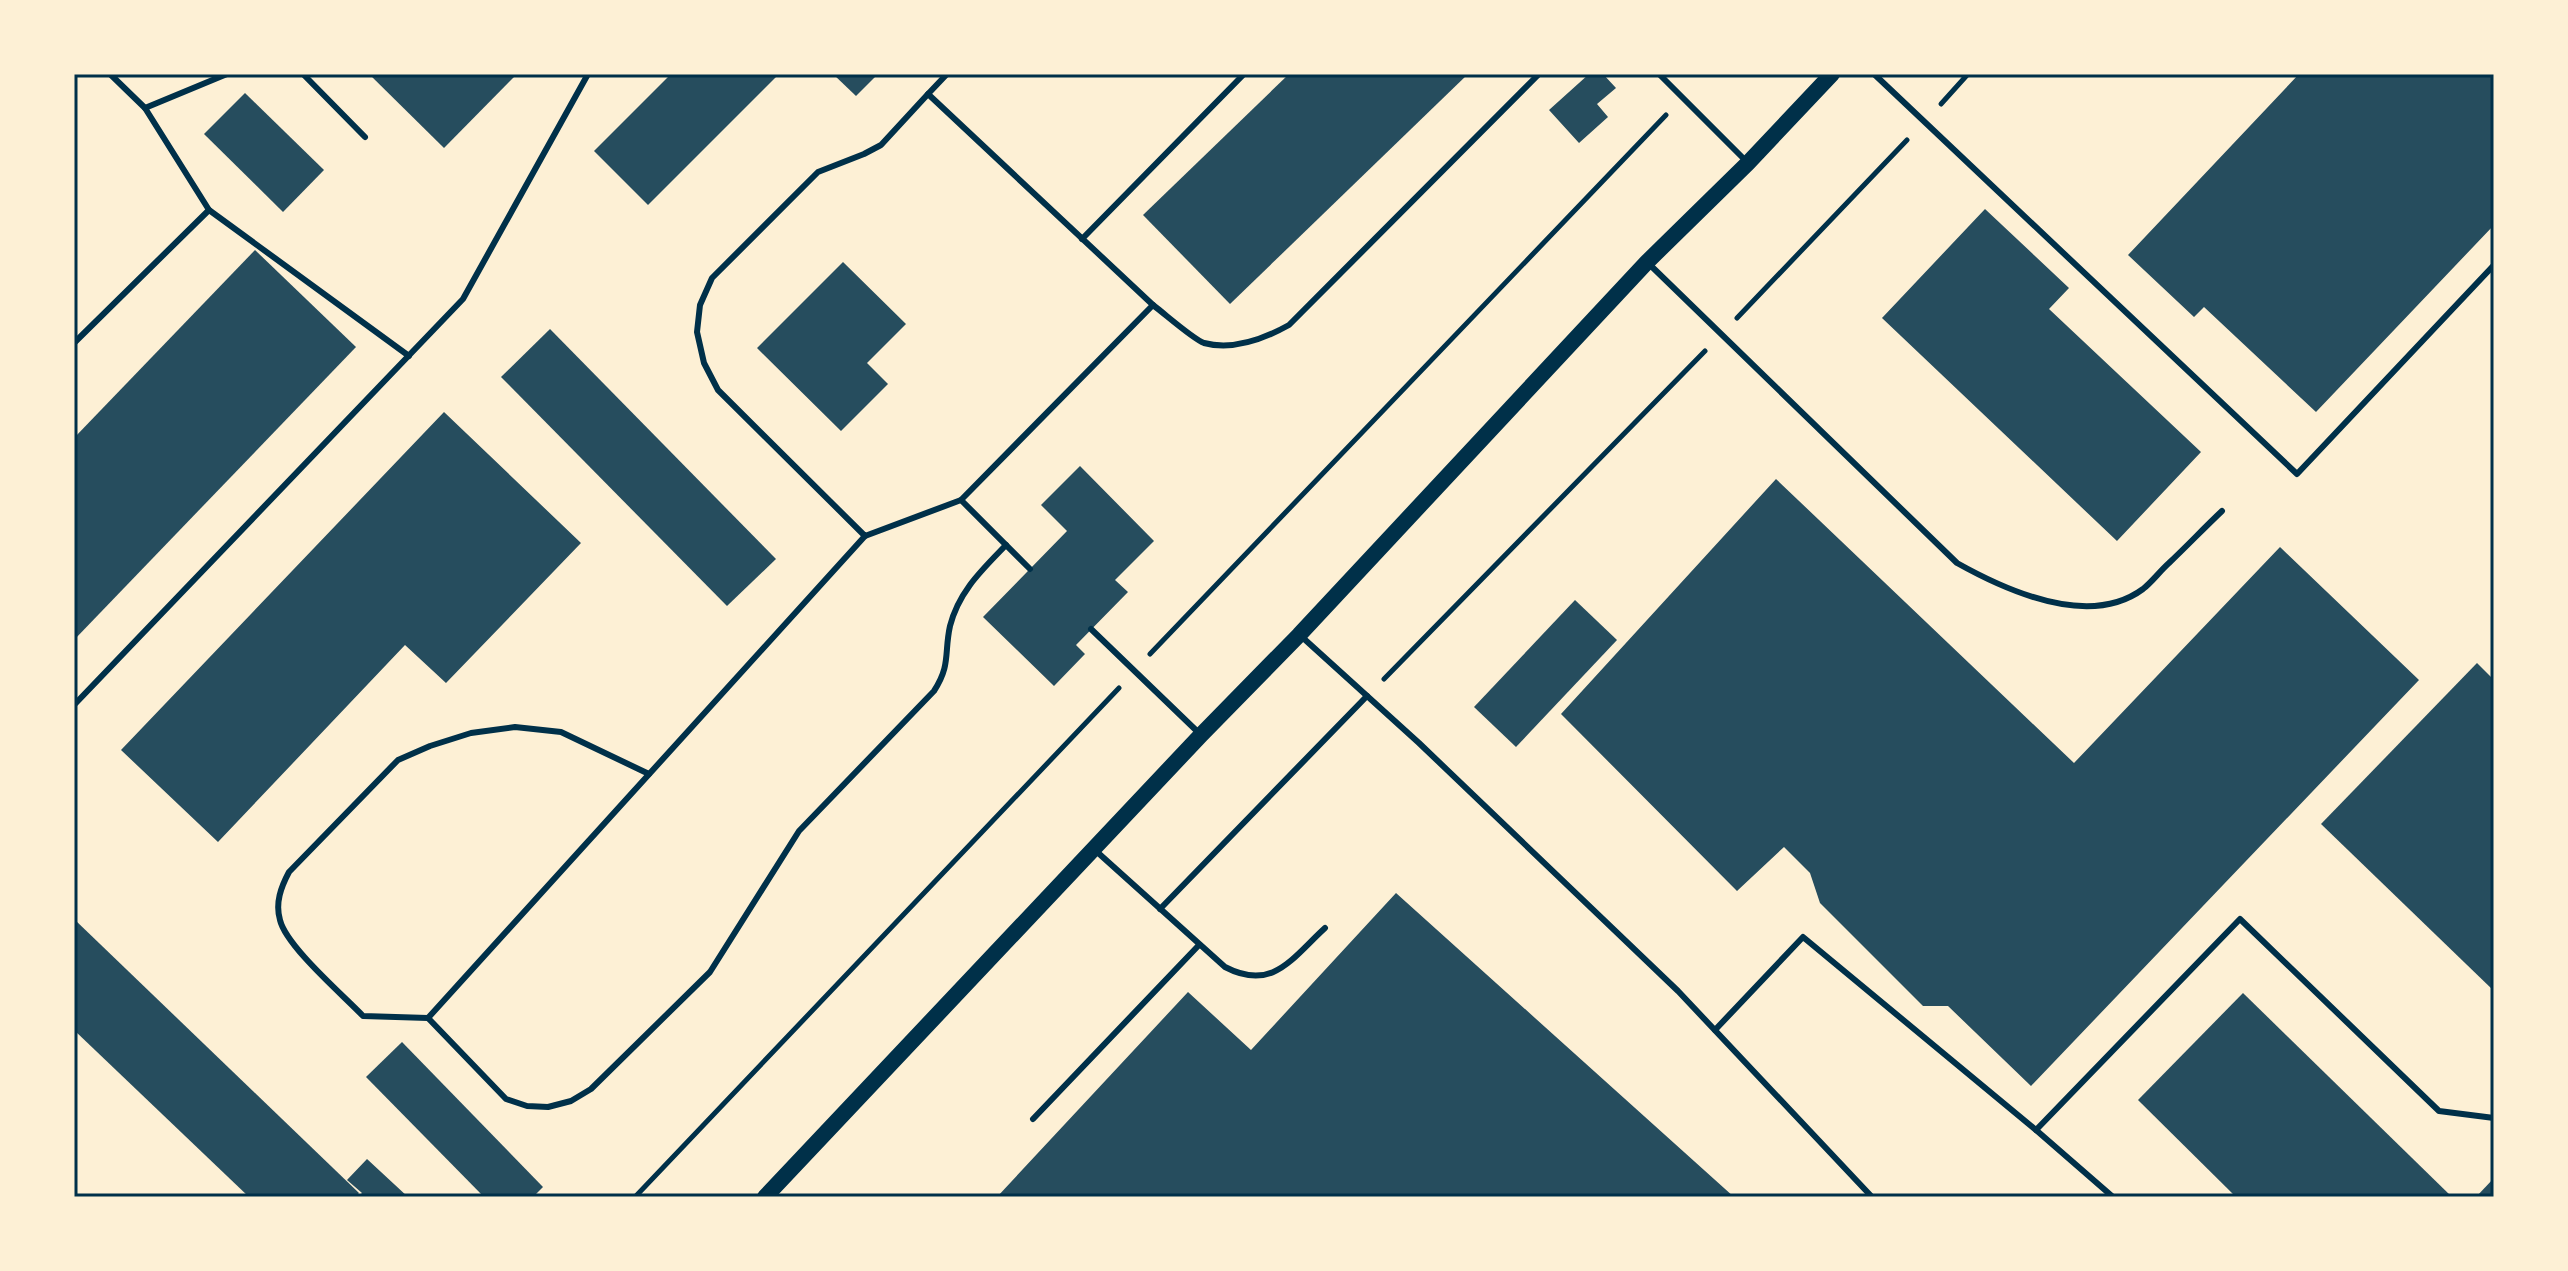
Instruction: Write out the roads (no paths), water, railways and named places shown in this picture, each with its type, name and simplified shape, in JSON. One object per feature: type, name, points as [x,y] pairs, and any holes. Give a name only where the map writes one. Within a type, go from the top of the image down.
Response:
[{"type":"main road","points":[[765,1197],[1299,635],[1647,262],[1748,163],[1832,74]]},
{"type":"lane","points":[[110,74],[145,108],[209,210],[409,356]]},
{"type":"lane","points":[[145,108],[227,74]]},
{"type":"lane","points":[[303,74],[365,137]]},
{"type":"lane","points":[[74,705],[463,299],[588,74]]},
{"type":"lane","points":[[865,536],[718,390],[704,363],[697,332],[700,305],[712,278],[818,172],[881,145],[947,74]]},
{"type":"lane","points":[[1082,239],[1244,74]]},
{"type":"lane","points":[[928,94],[1153,305],[1203,343],[1233,345],[1265,339],[1289,325],[1539,74]]},
{"type":"lane","points":[[1659,74],[1748,163]]},
{"type":"lane","points":[[1874,74],[2297,474],[2494,265]]},
{"type":"lane","points":[[74,343],[209,210]]},
{"type":"lane","points":[[1647,262],[1957,563],[1989,582],[2041,601],[2083,607],[2116,601],[2141,590],[2222,511]]},
{"type":"lane","points":[[428,1018],[865,536],[961,500],[1153,305]]},
{"type":"lane","points":[[961,500],[1030,569]]},
{"type":"lane","points":[[649,774],[561,732],[515,727],[471,733],[398,760],[289,872],[280,888],[280,920],[288,938],[363,1016],[428,1018],[506,1099],[527,1106],[548,1107],[571,1101],[591,1089],[710,972],[799,831],[934,691],[943,677],[947,662],[949,630],[956,607],[969,583],[1006,545]]},
{"type":"lane","points":[[1091,629],[1201,735]]},
{"type":"lane","points":[[1299,635],[1419,743],[1678,991],[1872,1197]]},
{"type":"lane","points":[[1160,909],[1367,696]]},
{"type":"lane","points":[[1094,848],[1225,967],[1252,978],[1280,970],[1325,928]]},
{"type":"lane","points":[[2036,1130],[2240,919],[2439,1111],[2494,1118]]},
{"type":"lane","points":[[1715,1030],[1803,937],[2113,1197]]},
{"type":"lane","points":[[1033,1119],[1199,945]]}]
